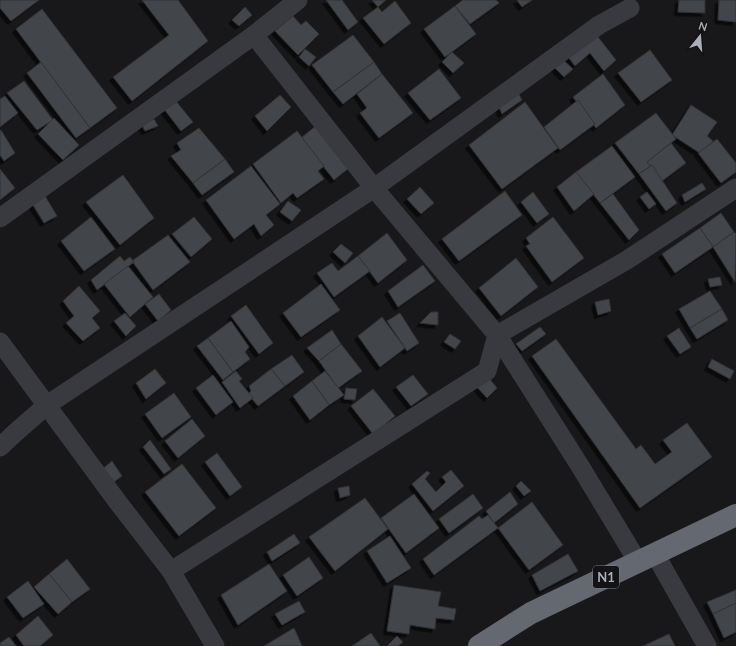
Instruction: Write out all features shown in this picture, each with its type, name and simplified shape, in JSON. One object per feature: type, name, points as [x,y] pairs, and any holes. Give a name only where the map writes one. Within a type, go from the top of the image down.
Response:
[{"type":"highway","name":"N1","points":[[479,646],[531,613],[736,515]]},
{"type":"street","points":[[0,218],[254,35],[298,0]]},
{"type":"street","points":[[0,447],[47,405],[374,188],[599,24],[630,8]]},
{"type":"street","points":[[254,35],[374,188],[497,335],[580,466],[707,646]]},
{"type":"street","points":[[171,571],[487,371],[497,335],[628,260],[736,188]]},
{"type":"street","points":[[0,342],[117,501],[171,571],[215,646]]},
{"type":"building","points":[[0,0],[39,0],[11,21],[0,8]]},
{"type":"building","points":[[142,0],[178,0],[208,41],[132,101],[113,77],[169,35]]},
{"type":"building","points":[[326,0],[342,0],[358,22],[348,30]]},
{"type":"building","points":[[372,0],[386,0],[378,7]]},
{"type":"building","points":[[463,0],[496,0],[499,3],[470,24],[455,6]]},
{"type":"building","points":[[517,0],[532,0],[522,7]]},
{"type":"building","points":[[679,0],[705,0],[705,13],[678,12]]},
{"type":"building","points":[[719,0],[736,0],[736,22],[718,20]]},
{"type":"building","points":[[395,1],[411,23],[384,44],[363,18],[378,7],[382,12]]},
{"type":"building","points":[[455,6],[476,34],[445,57],[424,29]]},
{"type":"building","points":[[245,7],[252,15],[239,26],[232,20]]},
{"type":"building","points":[[42,9],[117,108],[90,128],[16,29]]},
{"type":"building","points":[[293,16],[301,25],[306,21],[319,34],[298,55],[275,31]]},
{"type":"building","points":[[595,33],[616,60],[604,71],[590,53],[575,66],[566,54]]},
{"type":"building","points":[[353,35],[374,62],[333,92],[312,65]]},
{"type":"building","points":[[305,49],[316,57],[309,66],[299,57]]},
{"type":"building","points":[[650,50],[672,80],[641,102],[618,73]]},
{"type":"building","points":[[452,52],[464,63],[453,73],[442,62]]},
{"type":"building","points":[[561,58],[573,69],[564,77],[553,66]]},
{"type":"building","points":[[41,62],[90,128],[76,138],[27,73]]},
{"type":"building","points":[[374,62],[382,74],[343,104],[333,92]]},
{"type":"building","points":[[439,69],[461,98],[430,120],[408,93]]},
{"type":"building","points":[[382,74],[413,113],[379,138],[360,113],[367,108],[357,94]]},
{"type":"building","points":[[603,74],[625,105],[596,128],[573,97]]},
{"type":"building","points":[[24,81],[53,120],[37,130],[7,93]]},
{"type":"building","points":[[517,91],[522,100],[502,114],[498,105]]},
{"type":"building","points":[[280,95],[291,107],[267,131],[255,116]]},
{"type":"building","points":[[5,96],[18,113],[0,127],[0,99]]},
{"type":"building","points":[[175,100],[193,122],[181,131],[164,109]]},
{"type":"building","points":[[578,100],[595,124],[560,150],[544,127]]},
{"type":"building","points":[[525,102],[558,148],[502,189],[469,145]]},
{"type":"building","points":[[691,105],[717,122],[707,136],[713,141],[703,155],[672,135]]},
{"type":"building","points":[[656,113],[676,139],[647,162],[652,165],[639,174],[615,143]]},
{"type":"building","points":[[54,118],[79,145],[63,160],[38,134]]},
{"type":"building","points":[[154,119],[158,126],[145,131],[142,125]]},
{"type":"building","points":[[317,125],[349,168],[334,180],[301,138]]},
{"type":"building","points":[[199,128],[225,159],[193,183],[171,156],[181,150],[177,143]]},
{"type":"building","points":[[1,130],[15,153],[4,161],[0,155]]},
{"type":"building","points":[[297,131],[324,166],[318,171],[324,179],[297,198],[293,193],[281,203],[253,164]]},
{"type":"building","points":[[717,139],[736,163],[736,172],[721,183],[698,153]]},
{"type":"building","points":[[671,143],[686,163],[662,181],[647,162]]},
{"type":"building","points":[[612,146],[635,177],[600,203],[576,172]]},
{"type":"building","points":[[225,159],[234,172],[202,195],[193,183]]},
{"type":"building","points":[[652,165],[677,203],[666,211],[639,174]]},
{"type":"building","points":[[251,166],[280,204],[266,215],[274,225],[261,236],[254,224],[234,239],[206,200]]},
{"type":"building","points":[[0,169],[15,188],[0,200]]},
{"type":"building","points":[[576,172],[594,194],[574,211],[557,187]]},
{"type":"building","points":[[123,175],[154,218],[120,245],[86,202]]},
{"type":"building","points":[[702,183],[706,189],[685,202],[682,195]]},
{"type":"building","points":[[420,187],[434,203],[421,214],[407,199]]},
{"type":"building","points":[[505,191],[522,215],[459,261],[442,239]]},
{"type":"building","points":[[533,192],[549,214],[537,223],[521,202]]},
{"type":"building","points":[[647,192],[656,204],[649,209],[640,197]]},
{"type":"building","points":[[613,194],[639,230],[629,240],[600,203]]},
{"type":"building","points":[[45,196],[57,216],[44,223],[33,205]]},
{"type":"building","points":[[288,201],[301,210],[292,221],[280,212]]},
{"type":"building","points":[[721,213],[734,232],[713,247],[700,228]]},
{"type":"building","points":[[91,217],[115,249],[84,271],[61,241]]},
{"type":"building","points":[[194,217],[212,239],[191,257],[172,234]]},
{"type":"building","points":[[553,217],[584,258],[552,282],[526,246],[530,244],[526,238]]},
{"type":"building","points":[[700,228],[713,247],[675,273],[662,254]]},
{"type":"building","points":[[734,232],[736,234],[735,282],[713,247]]},
{"type":"building","points":[[387,233],[407,260],[378,283],[358,256]]},
{"type":"building","points":[[168,235],[190,262],[153,290],[132,261]]},
{"type":"building","points":[[341,244],[353,253],[345,263],[333,252]]},
{"type":"building","points":[[120,256],[124,261],[130,257],[134,262],[97,290],[91,280]]},
{"type":"building","points":[[358,256],[370,271],[334,297],[317,273],[332,263],[338,271]]},
{"type":"building","points":[[516,258],[538,287],[501,316],[479,288]]},
{"type":"building","points":[[423,265],[435,281],[398,307],[388,291]]},
{"type":"building","points":[[128,266],[153,297],[130,317],[104,284]]},
{"type":"building","points":[[720,277],[722,285],[710,287],[708,279]]},
{"type":"building","points":[[321,284],[340,310],[301,337],[283,313]]},
{"type":"building","points":[[79,286],[100,311],[92,318],[100,328],[83,341],[66,323],[74,316],[63,301]]},
{"type":"building","points":[[710,291],[722,309],[690,328],[679,309]]},
{"type":"building","points":[[159,294],[171,310],[158,321],[145,304]]},
{"type":"building","points":[[609,299],[611,311],[598,315],[595,302]]},
{"type":"building","points":[[246,305],[273,343],[259,354],[231,316]]},
{"type":"building","points":[[722,309],[728,320],[697,339],[690,328]]},
{"type":"building","points":[[431,312],[438,312],[438,325],[420,323]]},
{"type":"building","points":[[125,313],[136,326],[126,336],[114,321]]},
{"type":"building","points":[[400,313],[419,343],[407,351],[387,321]]},
{"type":"building","points":[[382,317],[405,348],[380,367],[358,336]]},
{"type":"building","points":[[231,321],[249,347],[245,352],[250,359],[233,372],[208,338]]},
{"type":"building","points":[[540,327],[546,334],[522,351],[516,344]]},
{"type":"building","points":[[679,328],[691,347],[680,354],[667,336]]},
{"type":"building","points":[[332,330],[341,344],[319,361],[307,348]]},
{"type":"building","points":[[450,334],[461,341],[455,349],[444,342]]},
{"type":"building","points":[[208,338],[233,372],[223,380],[197,346]]},
{"type":"building","points":[[556,339],[636,449],[641,445],[655,464],[672,452],[663,440],[687,423],[712,457],[640,508],[532,356]]},
{"type":"building","points":[[341,344],[362,371],[338,388],[319,361]]},
{"type":"building","points":[[292,355],[304,372],[285,386],[271,369]]},
{"type":"building","points":[[712,359],[734,371],[730,379],[708,367]]},
{"type":"building","points":[[155,369],[166,383],[146,399],[136,383]]},
{"type":"building","points":[[271,369],[285,386],[258,406],[248,394],[251,391],[249,386]]},
{"type":"building","points":[[236,371],[242,379],[239,381],[253,398],[240,408],[222,382]]},
{"type":"building","points":[[325,371],[344,395],[329,405],[312,381]]},
{"type":"building","points":[[213,375],[233,402],[216,415],[196,388]]},
{"type":"building","points":[[413,375],[428,394],[411,406],[396,387]]},
{"type":"building","points":[[488,377],[497,388],[487,398],[477,387]]},
{"type":"building","points":[[312,381],[329,405],[310,420],[293,396]]},
{"type":"building","points":[[346,388],[357,389],[355,400],[344,399]]},
{"type":"building","points":[[373,389],[395,416],[373,434],[351,406]]},
{"type":"building","points":[[174,393],[191,417],[162,438],[145,414]]},
{"type":"building","points":[[192,419],[205,436],[178,458],[165,441]]},
{"type":"building","points":[[150,440],[171,469],[164,474],[143,447]]},
{"type":"building","points":[[217,453],[242,487],[230,496],[205,462]]},
{"type":"building","points":[[112,461],[122,476],[110,485],[100,471]]},
{"type":"building","points":[[182,464],[216,508],[179,536],[145,492]]},
{"type":"building","points":[[451,470],[464,486],[433,511],[412,484],[427,471],[430,473],[425,479],[436,492],[446,482],[442,477]]},
{"type":"building","points":[[521,481],[531,491],[524,496],[516,486]]},
{"type":"building","points":[[349,486],[350,495],[340,498],[338,488]]},
{"type":"building","points":[[510,492],[518,504],[494,523],[486,511]]},
{"type":"building","points":[[414,494],[439,528],[406,553],[381,518]]},
{"type":"building","points":[[473,494],[483,508],[449,533],[439,519]]},
{"type":"building","points":[[365,498],[388,529],[335,571],[309,537]]},
{"type":"building","points":[[532,502],[563,545],[529,570],[498,528]]},
{"type":"building","points":[[488,515],[498,528],[434,575],[423,559],[479,516],[482,519]]},
{"type":"building","points":[[294,534],[300,543],[272,561],[267,552]]},
{"type":"building","points":[[390,536],[411,568],[387,583],[367,551]]},
{"type":"building","points":[[568,554],[578,571],[540,591],[532,575]]},
{"type":"building","points":[[309,557],[323,578],[297,596],[283,575]]},
{"type":"building","points":[[67,559],[90,589],[72,602],[49,574]]},
{"type":"building","points":[[269,564],[287,591],[238,625],[221,595]]},
{"type":"building","points":[[49,574],[72,602],[58,614],[34,587]]},
{"type":"building","points":[[28,581],[44,604],[23,618],[7,597]]},
{"type":"building","points":[[394,585],[441,592],[438,606],[456,609],[454,620],[436,618],[435,629],[410,625],[409,634],[387,631]]},
{"type":"building","points":[[736,590],[736,603],[713,614],[707,602]]},
{"type":"building","points":[[299,601],[305,612],[282,625],[275,614]]},
{"type":"building","points":[[736,603],[736,632],[724,638],[713,614]]},
{"type":"building","points":[[38,616],[53,635],[40,646],[24,646],[16,635]]},
{"type":"building","points":[[294,628],[302,646],[264,646]]},
{"type":"building","points":[[371,633],[380,646],[352,646]]},
{"type":"building","points":[[669,634],[675,646],[643,646]]},
{"type":"building","points":[[397,636],[403,642],[398,646],[387,646]]},
{"type":"building","points":[[9,637],[16,646],[0,646],[0,643]]}]
